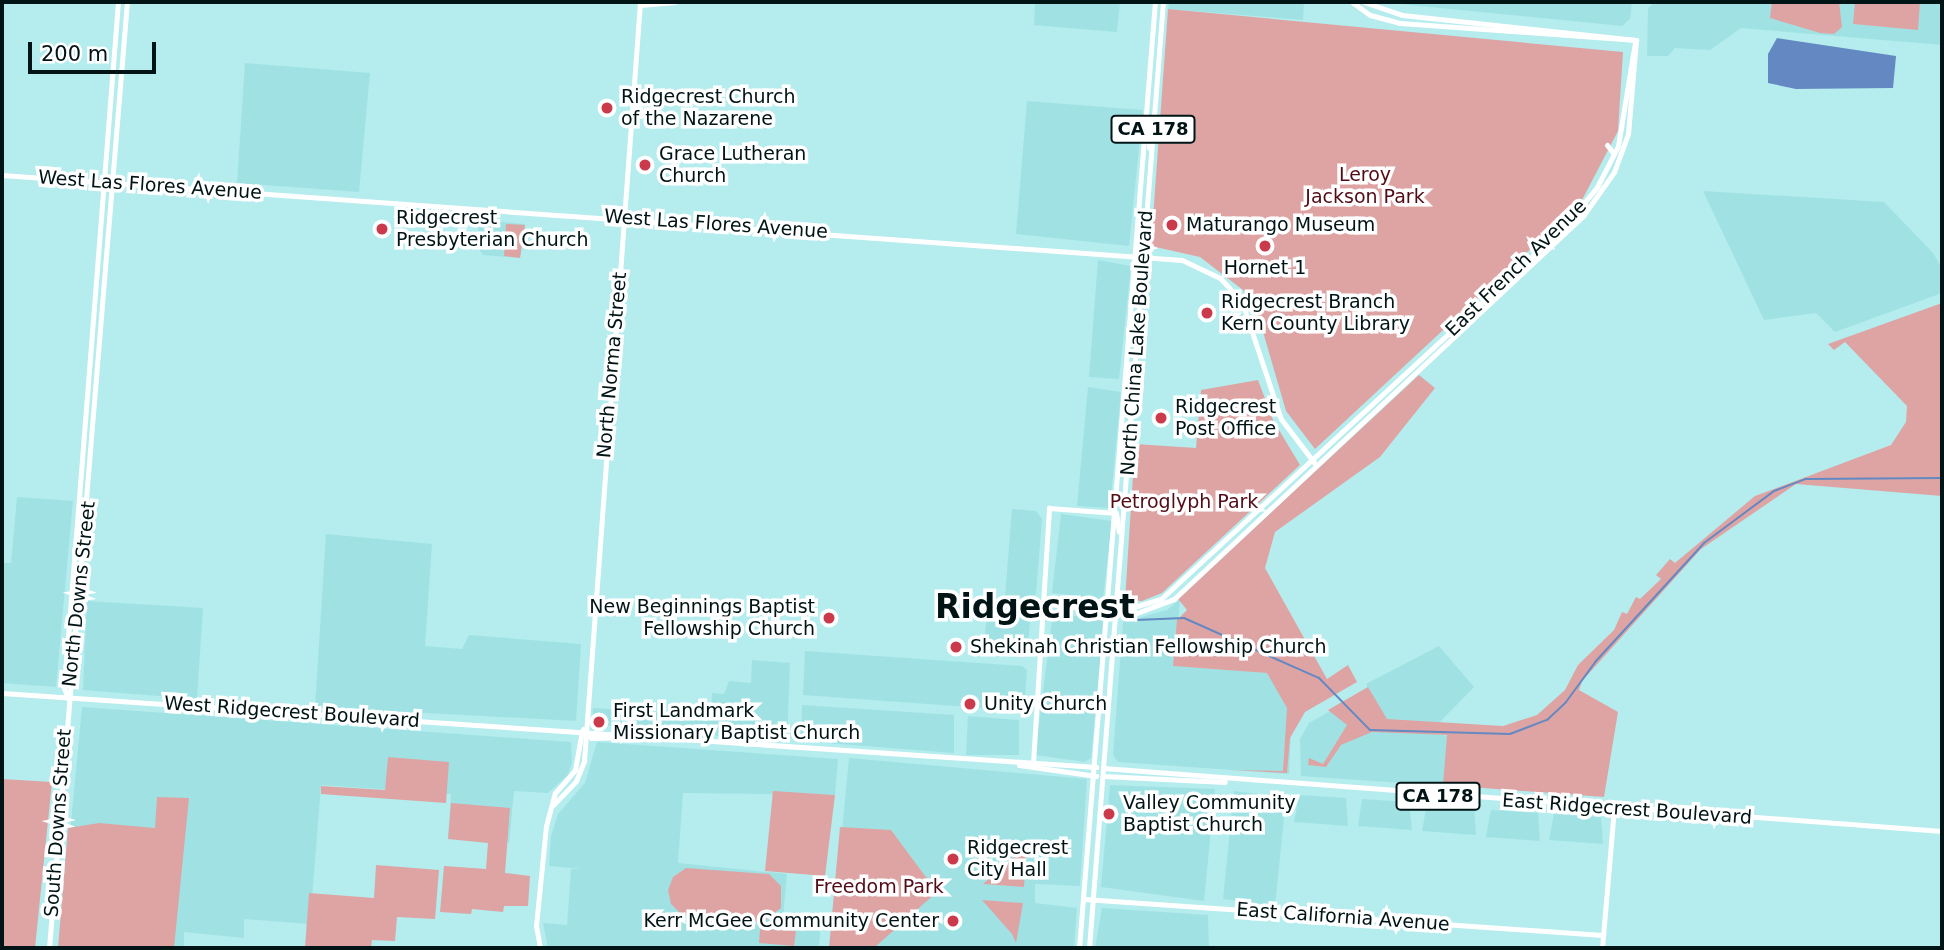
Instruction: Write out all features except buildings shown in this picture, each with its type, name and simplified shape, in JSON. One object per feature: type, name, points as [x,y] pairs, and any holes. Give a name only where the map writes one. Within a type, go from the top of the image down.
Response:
[{"type":"main road","name":"North Downs Street","points":[[68,698],[64,688],[118,2]]},
{"type":"main road","name":"North Downs Street","points":[[68,698],[74,687],[127,2]]},
{"type":"main road","points":[[640,4],[675,2]]},
{"type":"main road","name":"North China Lake Boulevard","points":[[1079,948],[1097,767],[1155,2]]},
{"type":"main road","name":"North China Lake Boulevard","points":[[1089,948],[1105,776],[1163,2]]},
{"type":"main road","points":[[1352,2],[1370,15],[1400,23],[1636,40]]},
{"type":"main road","points":[[1364,2],[1394,14],[1636,40]]},
{"type":"main road","name":"North Norma Street","points":[[540,948],[536,926],[543,845],[553,805],[579,775],[640,4]]},
{"type":"main road","name":"East French Avenue","points":[[1041,603],[1147,612],[1174,599],[1425,354],[1577,214],[1614,154],[1636,40]]},
{"type":"main road","name":"East French Avenue","points":[[1313,462],[1593,204],[1628,134],[1636,40]]},
{"type":"main road","points":[[1146,117],[1151,154]]},
{"type":"main road","points":[[1593,204],[1614,154],[1607,145]]},
{"type":"main road","name":"West Las Flores Avenue","points":[[2,175],[1137,254],[1204,268],[1237,295],[1252,325],[1281,419],[1313,462]]},
{"type":"main road","points":[[1032,763],[1049,508],[1116,513],[1121,555]]},
{"type":"main road","points":[[1106,649],[1112,683]]},
{"type":"main road","name":"West Ridgecrest Boulevard","points":[[2,693],[583,729],[591,738],[634,737],[1019,765],[1105,776]]},
{"type":"main road","name":"South Downs Street","points":[[49,948],[68,698]]},
{"type":"main road","name":"West Ridgecrest Boulevard","points":[[1019,765],[1032,763],[1097,767]]},
{"type":"main road","name":"East Ridgecrest Boulevard","points":[[1097,767],[1227,781]]},
{"type":"main road","name":"East Ridgecrest Boulevard","points":[[1105,776],[1227,781],[1942,831]]},
{"type":"main road","points":[[1602,948],[1614,809]]},
{"type":"main road","name":"East California Avenue","points":[[1084,899],[1603,935]]},
{"type":"shaded area","points":[[1035,2],[1120,2],[1117,32],[1034,25]]},
{"type":"shaded area","points":[[1169,2],[1304,2],[1303,20],[1168,9]]},
{"type":"shaded area","points":[[1379,2],[1632,2],[1630,19],[1622,26]]},
{"type":"shaded area","points":[[1655,2],[1942,2],[1942,45],[1741,28],[1710,50],[1675,48],[1668,56],[1647,56],[1648,8]]},
{"type":"shaded area","points":[[1777,38],[1896,56],[1893,88],[1796,89],[1768,83],[1768,54]]},
{"type":"shaded area","points":[[245,63],[370,73],[359,192],[237,183]]},
{"type":"shaded area","points":[[1027,101],[1143,110],[1129,246],[1016,234]]},
{"type":"shaded area","points":[[1703,191],[1884,202],[1933,253],[1942,268],[1942,293],[1835,332],[1816,313],[1764,320]]},
{"type":"shaded area","points":[[479,220],[525,224],[520,258],[483,255],[477,245]]},
{"type":"shaded area","points":[[1098,260],[1131,266],[1119,379],[1089,377]]},
{"type":"shaded area","points":[[1088,387],[1121,392],[1110,508],[1077,506]]},
{"type":"shaded area","points":[[17,497],[73,501],[56,687],[2,683],[2,563],[11,563]]},
{"type":"shaded area","points":[[1012,509],[1036,511],[1042,519],[1036,594],[1025,599],[1005,597]]},
{"type":"shaded area","points":[[1061,514],[1112,521],[1103,599],[1052,593]]},
{"type":"shaded area","points":[[326,534],[432,544],[425,646],[462,649],[469,635],[581,644],[576,721],[315,707]]},
{"type":"shaded area","points":[[1180,599],[1175,666],[1272,673],[1292,708],[1289,774],[1118,762],[1113,755],[1123,622],[1167,610]]},
{"type":"shaded area","points":[[87,601],[203,608],[197,699],[83,690]]},
{"type":"shaded area","points":[[988,605],[1031,611],[1027,656],[983,654]]},
{"type":"shaded area","points":[[1053,613],[1104,620],[1091,758],[1085,762],[1035,755]]},
{"type":"shaded area","points":[[1439,646],[1474,687],[1436,726],[1384,720],[1366,684]]},
{"type":"shaded area","points":[[805,651],[1022,666],[1027,670],[1024,711],[803,695]]},
{"type":"shaded area","points":[[752,660],[790,663],[787,742],[592,724],[593,708],[711,716],[712,693],[724,694],[729,681],[751,683]]},
{"type":"shaded area","points":[[802,705],[954,715],[954,753],[801,741]]},
{"type":"shaded area","points":[[82,707],[571,742],[572,763],[568,775],[548,793],[514,791],[509,843],[448,838],[451,794],[321,785],[310,924],[244,919],[244,938],[184,932],[184,948],[59,948]]},
{"type":"shaded area","points":[[1332,710],[1373,728],[1450,736],[1446,786],[1301,776],[1300,739],[1309,723]]},
{"type":"shaded area","points":[[968,716],[1019,720],[1019,755],[966,755]]},
{"type":"shaded area","points":[[597,742],[838,759],[835,795],[683,793],[678,863],[787,874],[783,918],[821,921],[819,948],[548,948],[543,923],[567,925],[571,869],[582,869],[549,866],[551,836],[558,814],[585,783]]},
{"type":"shaded area","points":[[849,758],[1087,779],[1080,886],[1035,884],[1035,903],[1077,908],[1074,948],[831,948]]},
{"type":"shaded area","points":[[1110,785],[1215,789],[1204,901],[1101,887]]},
{"type":"shaded area","points":[[1234,791],[1286,798],[1275,906],[1223,899]]},
{"type":"shaded area","points":[[1299,795],[1346,798],[1348,826],[1294,822]]},
{"type":"shaded area","points":[[1362,799],[1409,802],[1412,830],[1358,826]]},
{"type":"shaded area","points":[[1427,804],[1474,807],[1476,835],[1422,831]]},
{"type":"shaded area","points":[[1491,810],[1538,813],[1540,841],[1486,837]]},
{"type":"shaded area","points":[[1554,814],[1601,817],[1603,844],[1549,840]]},
{"type":"shaded area","points":[[1102,908],[1208,915],[1209,948],[1095,948]]},
{"type":"green space","points":[[1772,2],[1839,2],[1842,27],[1834,34],[1820,33],[1770,18]]},
{"type":"green space","points":[[1855,2],[1920,2],[1918,30],[1853,24]]},
{"type":"green space","name":"Leroy Jackson Park","points":[[1168,9],[1623,52],[1618,131],[1581,202],[1315,449],[1286,411],[1259,318],[1243,290],[1200,257],[1151,246]]},
{"type":"green space","points":[[506,224],[525,225],[520,258],[504,256]]},
{"type":"green space","points":[[1942,303],[1942,496],[1796,484],[1701,549],[1582,681],[1579,690],[1618,712],[1604,797],[1443,785],[1447,735],[1372,732],[1341,745],[1326,767],[1308,765],[1309,758],[1323,764],[1347,725],[1328,710],[1368,687],[1387,719],[1503,726],[1537,715],[1565,690],[1578,665],[1614,630],[1622,612],[1627,614],[1636,597],[1640,599],[1661,579],[1656,575],[1670,559],[1675,563],[1755,496],[1891,445],[1906,422],[1907,406],[1845,342],[1834,350],[1828,344]]},
{"type":"green space","points":[[1419,375],[1435,388],[1380,457],[1275,532],[1265,568],[1327,679],[1348,665],[1357,682],[1305,712],[1290,738],[1287,773],[1232,770],[1283,771],[1287,708],[1267,673],[1173,666],[1177,620],[1187,610],[1178,599]]},
{"type":"green space","name":"Petroglyph Park","points":[[1258,380],[1273,420],[1300,465],[1162,593],[1142,601],[1125,600],[1135,444],[1196,448],[1201,390]]},
{"type":"green space","points":[[388,757],[449,762],[446,803],[321,794],[321,786],[385,790]]},
{"type":"green space","points":[[2,779],[52,782],[35,948],[2,948]]},
{"type":"green space","points":[[773,791],[835,795],[825,876],[765,871]]},
{"type":"green space","points":[[157,797],[189,798],[174,948],[58,948],[68,828],[99,823],[155,828]]},
{"type":"green space","points":[[451,803],[510,808],[505,873],[530,876],[528,906],[504,906],[503,912],[472,909],[471,914],[440,912],[444,866],[486,869],[488,843],[448,839]]},
{"type":"green space","name":"Freedom Park","points":[[840,827],[891,830],[937,892],[874,948],[829,948]]},
{"type":"green space","points":[[1027,841],[1024,887],[983,884],[1015,856]]},
{"type":"green space","points":[[376,865],[439,870],[435,919],[397,917],[395,941],[372,940],[371,948],[305,948],[309,893],[374,898]]},
{"type":"green space","points":[[686,868],[769,874],[781,886],[781,908],[763,922],[682,915],[671,904],[668,890],[673,877]]},
{"type":"green space","points":[[982,900],[1023,903],[1016,943],[1012,934]]},
{"type":"green space","points":[[760,929],[796,931],[794,946],[759,943]]},
{"type":"waterway","points":[[1136,620],[1184,618],[1319,678],[1370,730],[1510,734],[1547,720],[1566,702],[1596,661],[1704,543],[1774,491],[1806,479],[1942,478]]},
{"type":"place","name":"Ridgecrest Church of the Nazarene","points":[[607,108]]},
{"type":"place","name":"Grace Lutheran Church","points":[[645,165]]},
{"type":"place","name":"Maturango Museum","points":[[1172,225]]},
{"type":"place","name":"Ridgecrest Presbyterian Church","points":[[382,229]]},
{"type":"place","name":"Hornet 1","points":[[1265,246]]},
{"type":"place","name":"Ridgecrest Branch Kern County Library","points":[[1207,313]]},
{"type":"place","name":"Ridgecrest Post Office","points":[[1161,418]]},
{"type":"place","name":"New Beginnings Baptist Fellowship Church","points":[[829,618]]},
{"type":"place","name":"Shekinah Christian Fellowship Church","points":[[956,647]]},
{"type":"place","name":"Unity Church","points":[[970,704]]},
{"type":"place","name":"First Landmark Missionary Baptist Church","points":[[599,722]]},
{"type":"place","name":"Valley Community Baptist Church","points":[[1109,814]]},
{"type":"place","name":"Ridgecrest City Hall","points":[[953,859]]},
{"type":"place","name":"Kerr McGee Community Center","points":[[953,921]]},
{"type":"district","name":"Ridgecrest","points":[[1035,607]]}]
